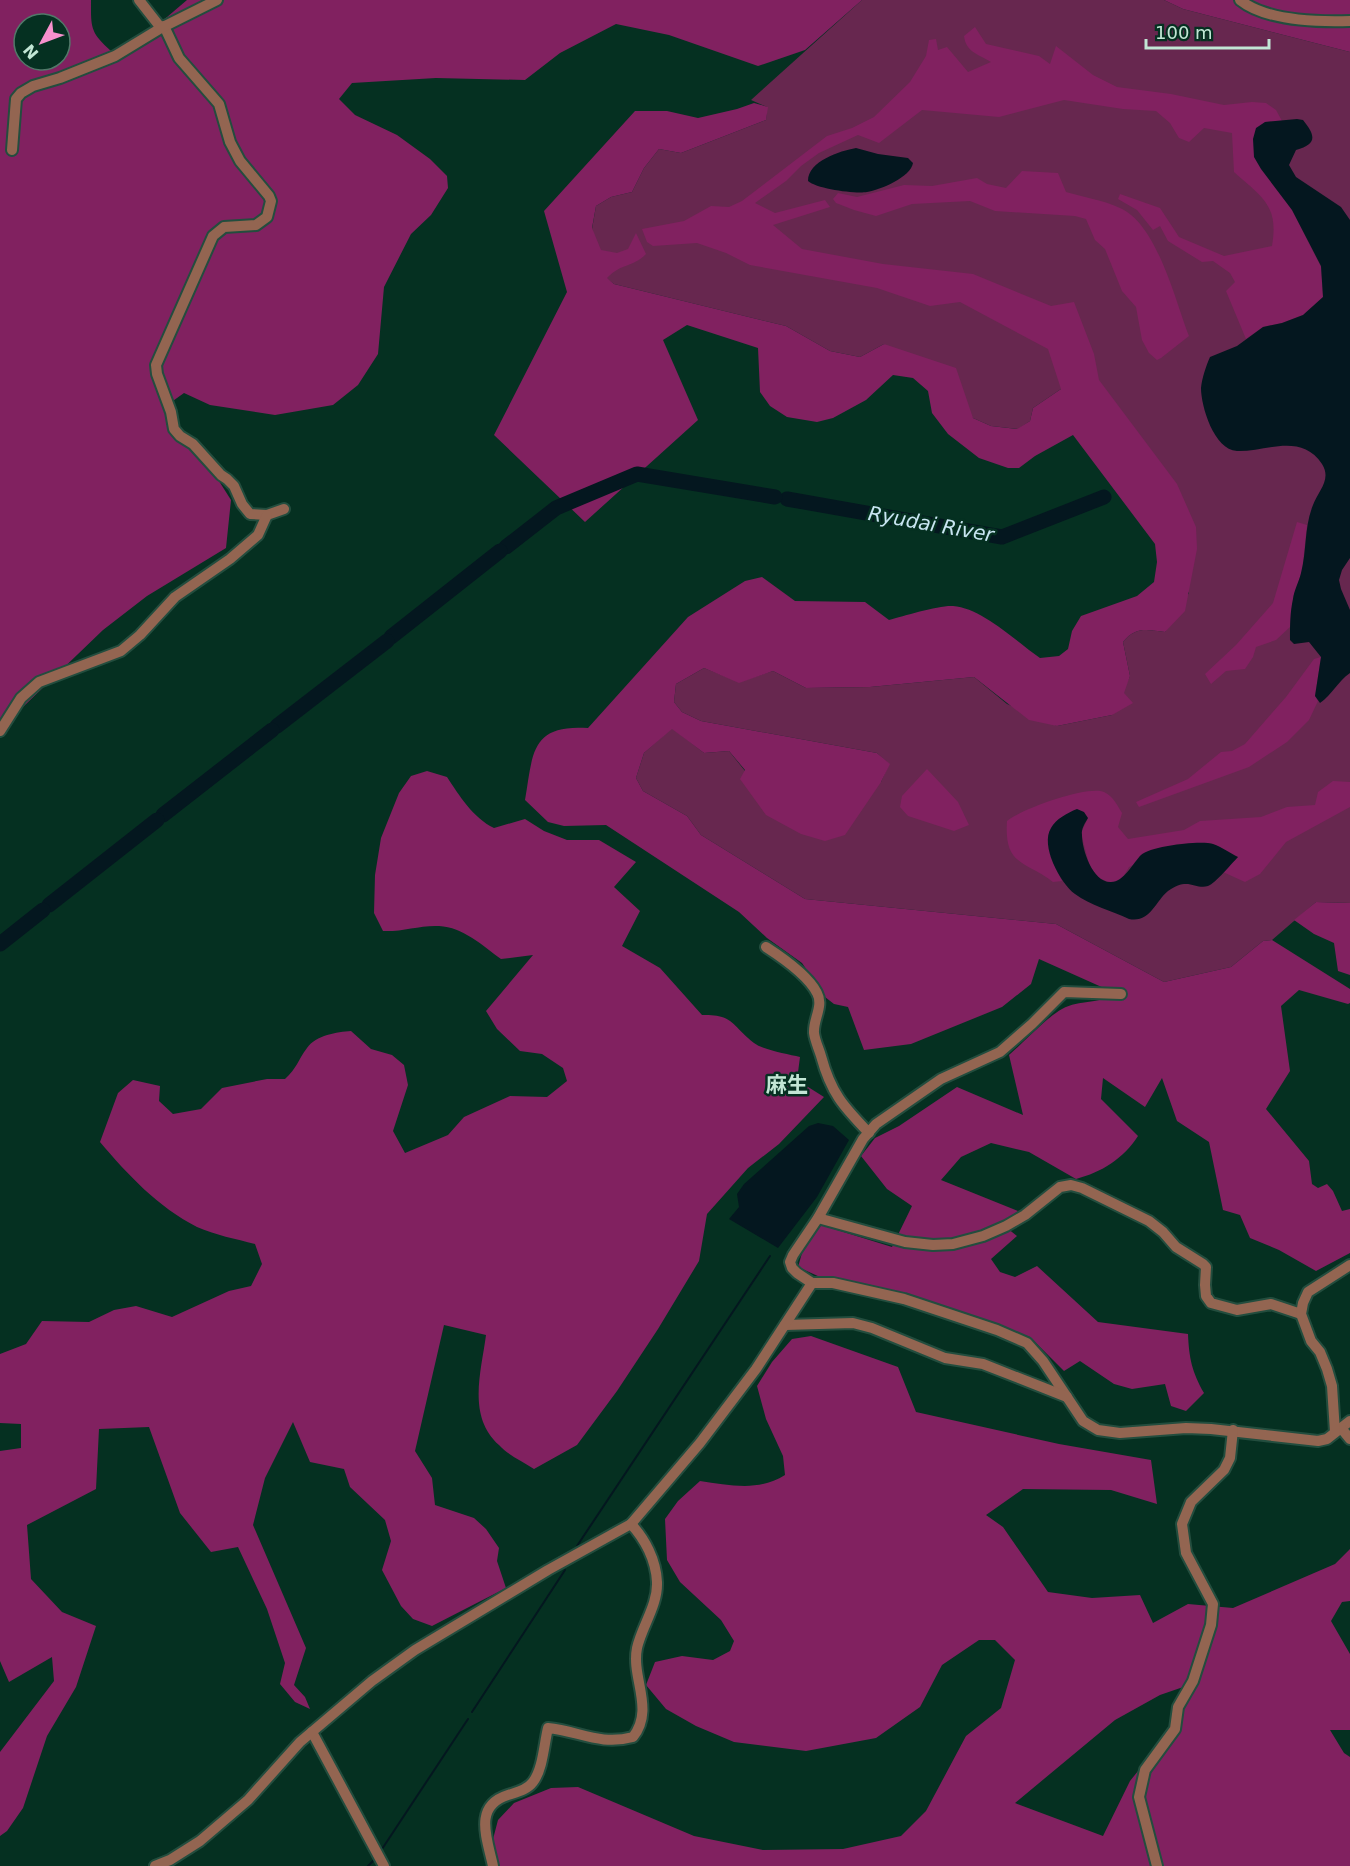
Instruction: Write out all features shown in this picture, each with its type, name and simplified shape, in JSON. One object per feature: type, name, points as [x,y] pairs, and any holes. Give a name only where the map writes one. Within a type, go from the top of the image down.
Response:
[{"type":"street","points":[[139,0],[162,27],[179,58],[219,105],[230,142],[240,161],[269,195],[271,201],[267,216],[256,225],[224,227],[213,236],[163,345],[156,365],[157,374],[171,412],[174,429],[193,444],[234,486],[242,504],[250,514],[267,515],[284,509]]},
{"type":"street","points":[[12,150],[16,99],[21,93],[33,86],[115,56],[162,27],[217,0]]},
{"type":"street","points":[[1240,0],[1272,15],[1329,22],[1350,21]]},
{"type":"street","points":[[0,731],[21,698],[39,682],[121,651],[140,635],[175,597],[258,535],[267,515]]},
{"type":"street","points":[[766,947],[793,966],[817,992],[820,1004],[814,1032],[826,1074],[832,1090],[869,1133]]},
{"type":"street","points":[[1121,994],[1064,992],[1000,1052],[941,1079],[876,1124],[863,1139],[818,1218],[792,1255],[790,1262],[797,1273],[812,1283],[833,1282],[904,1299],[1027,1343],[1038,1355],[1083,1421],[1108,1432],[1186,1428],[1233,1430],[1318,1441],[1327,1438],[1350,1421]]},
{"type":"street","points":[[818,1218],[905,1242],[933,1245],[953,1244],[983,1236],[1006,1226],[1025,1215],[1060,1187],[1071,1185],[1082,1188],[1149,1221],[1176,1247],[1203,1264],[1206,1267],[1206,1296],[1211,1304],[1237,1310],[1271,1304],[1301,1314]]},
{"type":"street","points":[[1350,1265],[1308,1292],[1301,1314],[1311,1341],[1320,1352],[1327,1369],[1332,1386],[1338,1430],[1350,1439]]},
{"type":"street","points":[[155,1866],[170,1860],[200,1841],[248,1800],[300,1742],[372,1681],[415,1650],[548,1570],[631,1524],[700,1443],[756,1369],[812,1283]]},
{"type":"street","points":[[785,1326],[854,1323],[945,1358],[983,1364],[1067,1397]]},
{"type":"street","points":[[1156,1866],[1139,1797],[1140,1788],[1145,1770],[1174,1729],[1178,1707],[1193,1681],[1211,1625],[1213,1604],[1186,1552],[1182,1524],[1191,1502],[1224,1470],[1230,1458],[1233,1430]]},
{"type":"street","points":[[493,1866],[486,1834],[488,1807],[496,1798],[524,1790],[533,1782],[548,1728],[576,1735],[614,1740],[633,1737],[639,1729],[644,1712],[638,1676],[637,1649],[652,1608],[657,1583],[645,1543],[631,1524]]},
{"type":"street","points":[[312,1732],[384,1866]]},
{"type":"shaded area","points":[[0,0],[91,0],[93,29],[111,51],[138,46],[187,0],[862,0],[805,50],[758,66],[669,35],[616,24],[560,53],[525,80],[436,78],[352,83],[339,99],[355,115],[397,135],[430,159],[447,176],[448,188],[431,215],[411,234],[384,287],[378,354],[358,385],[333,405],[275,415],[210,405],[184,393],[170,403],[166,424],[212,470],[231,500],[226,548],[147,596],[103,630],[0,729]]},
{"type":"shaded area","points":[[862,0],[1164,0],[1183,9],[1350,52],[1350,903],[1316,902],[1272,940],[1263,941],[1231,967],[1164,982],[1056,924],[805,899],[701,835],[687,816],[643,791],[636,778],[644,753],[672,728],[704,753],[729,751],[745,771],[881,782],[889,764],[877,753],[701,721],[682,712],[674,702],[676,684],[704,668],[739,682],[773,671],[806,688],[870,687],[974,677],[1007,704],[1057,726],[1112,715],[1130,676],[1123,642],[1137,631],[1165,632],[1189,593],[1061,389],[1033,408],[1030,421],[1018,429],[991,426],[973,418],[884,344],[860,357],[830,351],[786,326],[614,284],[606,278],[592,229],[596,206],[611,197],[632,192],[644,168],[659,149],[681,153],[766,120],[767,107],[751,100]]},
{"type":"shaded area","points":[[1164,0],[1350,0],[1350,52],[1183,9]]},
{"type":"shaded area","points":[[975,27],[986,44],[1039,56],[1050,64],[1056,46],[1093,75],[1117,87],[1171,94],[1224,105],[1266,103],[1276,110],[1282,121],[1265,122],[1280,192],[1292,210],[1321,267],[1323,297],[1303,315],[1263,327],[1246,339],[1226,291],[1235,282],[1230,273],[1213,261],[1202,262],[1168,241],[1160,226],[1153,230],[1137,210],[1118,199],[1120,194],[1160,208],[1179,237],[1224,256],[1272,246],[1273,221],[1266,203],[1234,172],[1232,133],[1204,128],[1189,142],[1179,138],[1170,123],[1156,111],[1123,109],[1064,100],[999,117],[922,110],[879,143],[858,135],[819,153],[755,203],[775,213],[825,200],[830,207],[773,225],[802,249],[883,264],[973,274],[1051,306],[1074,302],[1094,354],[1099,380],[1177,484],[1196,527],[1197,549],[1185,611],[1165,632],[1137,631],[1123,642],[1130,676],[1124,693],[1133,703],[1112,715],[1057,726],[1029,720],[974,677],[870,687],[806,688],[773,671],[739,683],[704,668],[676,684],[674,702],[682,712],[701,721],[877,753],[890,764],[881,782],[845,835],[825,841],[801,834],[766,815],[740,779],[745,770],[729,751],[704,753],[672,729],[644,753],[636,778],[643,791],[687,816],[701,835],[805,899],[1056,924],[1164,982],[1231,967],[1263,941],[1272,940],[1350,989],[1350,1003],[1348,1004],[1299,990],[1281,1006],[1290,1071],[1266,1109],[1309,1161],[1312,1184],[1318,1188],[1327,1184],[1333,1191],[1342,1211],[1350,1209],[1350,1253],[1316,1271],[1279,1250],[1250,1238],[1240,1215],[1223,1210],[1209,1142],[1177,1121],[1162,1078],[1145,1107],[1103,1078],[1101,1099],[1138,1136],[1119,1158],[1095,1173],[1076,1179],[1029,1152],[991,1143],[961,1157],[941,1180],[1018,1211],[1002,1224],[1017,1236],[991,1259],[1000,1272],[1015,1277],[1037,1266],[1098,1322],[1188,1334],[1192,1365],[1204,1393],[1186,1411],[1171,1406],[1165,1384],[1132,1389],[1114,1384],[1080,1361],[1064,1371],[1030,1337],[905,1294],[820,1277],[798,1267],[804,1246],[821,1225],[892,1247],[912,1206],[887,1189],[861,1156],[875,1138],[899,1126],[957,1087],[1023,1115],[1009,1055],[1062,1009],[1109,997],[1115,993],[1039,959],[1031,984],[1002,1007],[911,1044],[864,1050],[848,1007],[834,1004],[825,997],[802,963],[767,938],[739,912],[606,825],[564,826],[548,822],[525,800],[533,756],[545,737],[555,731],[569,728],[588,728],[688,617],[745,581],[762,577],[795,601],[865,602],[889,620],[939,607],[964,608],[987,619],[1040,658],[1059,656],[1068,649],[1072,631],[1081,616],[1137,596],[1154,582],[1157,562],[1155,544],[1073,435],[1035,456],[1019,468],[1008,468],[979,458],[948,434],[932,413],[928,391],[913,378],[893,375],[866,400],[833,418],[817,422],[787,417],[770,406],[760,392],[758,348],[687,325],[663,340],[698,420],[585,522],[494,435],[567,292],[544,211],[635,111],[667,111],[698,118],[754,103],[768,107],[766,120],[681,153],[659,149],[644,168],[632,192],[611,197],[596,206],[592,228],[601,250],[617,253],[628,249],[636,233],[646,254],[607,278],[614,284],[786,326],[830,351],[860,357],[884,344],[956,368],[973,418],[991,426],[1017,429],[1030,421],[1033,408],[1061,389],[1048,349],[960,302],[930,306],[877,288],[750,265],[726,253],[697,243],[653,246],[647,242],[642,229],[684,221],[711,206],[729,207],[742,201],[827,136],[852,128],[874,117],[910,82],[926,56],[929,40],[936,39],[938,50],[947,47],[968,72],[991,62],[967,46],[964,36]]},
{"type":"shaded area","points":[[1022,171],[1058,173],[1066,192],[1113,205],[1133,217],[1144,230],[1163,264],[1189,336],[1157,360],[1149,353],[1142,340],[1136,307],[1122,291],[1105,249],[1095,240],[1086,219],[1075,216],[995,211],[970,201],[912,204],[876,216],[836,203],[833,199],[838,193],[857,197],[904,185],[932,186],[977,178],[987,184],[1006,188]]},
{"type":"shaded area","points":[[1297,522],[1307,525],[1302,572],[1293,598],[1290,627],[1276,640],[1256,647],[1245,669],[1226,671],[1211,684],[1205,674],[1236,645],[1273,603]]},
{"type":"shaded area","points":[[1321,657],[1315,696],[1318,701],[1309,720],[1287,742],[1249,767],[1139,807],[1136,802],[1188,779],[1221,752],[1232,751],[1245,744],[1286,697],[1314,659]]},
{"type":"shaded area","points":[[927,769],[958,802],[969,825],[954,831],[908,816],[900,807],[902,796]]},
{"type":"shaded area","points":[[427,771],[447,777],[473,812],[494,828],[525,819],[544,831],[567,840],[599,840],[636,862],[614,887],[640,911],[622,946],[660,968],[702,1015],[727,1019],[754,1043],[769,1050],[800,1057],[797,1080],[824,1097],[779,1144],[748,1168],[707,1214],[699,1261],[617,1391],[577,1445],[534,1469],[503,1449],[489,1434],[480,1407],[479,1379],[486,1335],[444,1325],[415,1451],[432,1478],[435,1505],[474,1518],[486,1529],[499,1548],[497,1561],[506,1588],[432,1626],[413,1619],[401,1606],[382,1570],[391,1541],[385,1520],[350,1487],[344,1469],[310,1462],[293,1422],[265,1478],[253,1525],[306,1648],[294,1685],[305,1697],[310,1709],[295,1702],[280,1684],[285,1663],[267,1609],[238,1547],[211,1552],[180,1513],[149,1427],[99,1429],[96,1489],[27,1525],[31,1579],[62,1612],[96,1626],[76,1687],[47,1736],[23,1808],[7,1831],[0,1836],[0,1752],[54,1681],[52,1657],[9,1682],[0,1661],[0,1451],[21,1448],[21,1424],[0,1423],[0,1354],[26,1344],[42,1321],[89,1322],[114,1310],[136,1306],[172,1317],[229,1291],[251,1286],[262,1264],[255,1244],[204,1230],[169,1210],[133,1178],[100,1142],[118,1093],[133,1080],[160,1086],[159,1101],[173,1114],[201,1109],[222,1088],[267,1079],[285,1079],[307,1048],[316,1040],[333,1033],[351,1031],[371,1049],[392,1055],[404,1065],[408,1085],[393,1131],[405,1153],[448,1135],[464,1117],[510,1096],[547,1097],[567,1081],[563,1068],[542,1054],[520,1051],[497,1029],[486,1011],[533,955],[501,959],[472,938],[448,927],[432,926],[383,931],[374,913],[375,875],[381,838],[399,793],[411,776]]},
{"type":"shaded area","points":[[1333,781],[1350,782],[1350,807],[1286,842],[1260,874],[1245,882],[1223,872],[1238,857],[1211,843],[1177,844],[1129,867],[1123,877],[1115,882],[1108,882],[1097,877],[1089,864],[1081,833],[1088,818],[1050,856],[1062,881],[1053,882],[1018,860],[1009,846],[1007,836],[1007,821],[1015,816],[1040,805],[1084,792],[1104,792],[1113,799],[1122,813],[1118,827],[1128,839],[1184,830],[1200,821],[1261,817],[1287,807],[1315,805],[1318,792]]},
{"type":"shaded area","points":[[1316,902],[1350,903],[1350,975],[1338,971],[1334,943],[1314,934],[1294,920]]},
{"type":"shaded area","points":[[811,1336],[898,1367],[916,1412],[1059,1444],[1151,1460],[1157,1504],[1111,1490],[1023,1489],[986,1515],[1003,1527],[1048,1592],[1092,1598],[1140,1595],[1153,1623],[1188,1604],[1233,1608],[1335,1564],[1350,1549],[1350,1601],[1342,1602],[1331,1621],[1350,1654],[1350,1730],[1330,1730],[1344,1753],[1350,1757],[1350,1866],[494,1866],[492,1843],[498,1820],[514,1803],[551,1788],[578,1787],[694,1836],[763,1850],[843,1849],[901,1836],[926,1811],[966,1736],[1001,1708],[1015,1660],[995,1640],[979,1640],[942,1665],[920,1707],[876,1738],[806,1751],[734,1742],[696,1726],[666,1709],[646,1685],[655,1662],[682,1656],[713,1660],[730,1651],[734,1641],[721,1620],[680,1582],[667,1560],[665,1519],[678,1501],[700,1481],[744,1486],[765,1484],[785,1475],[783,1456],[766,1419],[757,1386],[772,1362],[792,1339]],"holes":[[[1189,1685],[1179,1720],[1130,1781],[1103,1836],[1015,1803],[1115,1720],[1160,1695]]]},
{"type":"water","points":[[1303,120],[1312,139],[1308,145],[1296,150],[1289,165],[1296,177],[1341,207],[1350,220],[1350,558],[1339,580],[1350,610],[1350,673],[1320,703],[1315,696],[1321,657],[1309,642],[1294,644],[1290,640],[1290,630],[1294,592],[1303,564],[1308,522],[1325,480],[1325,470],[1313,454],[1293,446],[1248,451],[1229,449],[1210,426],[1203,405],[1201,388],[1210,357],[1237,346],[1263,327],[1303,315],[1323,297],[1321,266],[1292,210],[1254,157],[1253,139],[1256,128],[1265,122]]},
{"type":"water","points":[[856,148],[908,158],[913,163],[901,178],[887,186],[867,192],[836,190],[808,181],[813,168],[826,158]]},
{"type":"water","points":[[1077,809],[1084,812],[1088,818],[1082,833],[1086,857],[1094,872],[1105,881],[1120,879],[1141,855],[1165,847],[1188,843],[1207,843],[1216,845],[1238,857],[1208,886],[1181,884],[1168,891],[1147,915],[1142,918],[1129,919],[1094,905],[1075,894],[1063,881],[1053,863],[1048,844],[1051,828],[1062,817]]},
{"type":"water","points":[[818,1123],[833,1126],[849,1140],[817,1197],[778,1248],[729,1219],[739,1207],[737,1194],[744,1184],[809,1126]]},
{"type":"waterway","name":"Ryudai River","points":[[506,547],[556,508],[637,474],[775,497]]},
{"type":"waterway","name":"Ryudai River","points":[[787,499],[1002,537],[1104,497]]},
{"type":"waterway","name":"Ryudai River","points":[[391,637],[500,551]]},
{"type":"waterway","name":"Ryudai River","points":[[277,726],[387,641]]},
{"type":"waterway","name":"Ryudai River","points":[[163,815],[272,730]]},
{"type":"waterway","name":"Ryudai River","points":[[49,905],[157,820]]},
{"type":"waterway","name":"Ryudai River","points":[[0,944],[43,910]]},
{"type":"waterway","points":[[577,1546],[770,1256]]},
{"type":"waterway","points":[[472,1712],[565,1570]]},
{"type":"waterway","points":[[382,1849],[468,1719]]},
{"type":"waterway","points":[[368,1866],[375,1859]]},
{"type":"district","name":"麻生","points":[[787,1085]]}]
